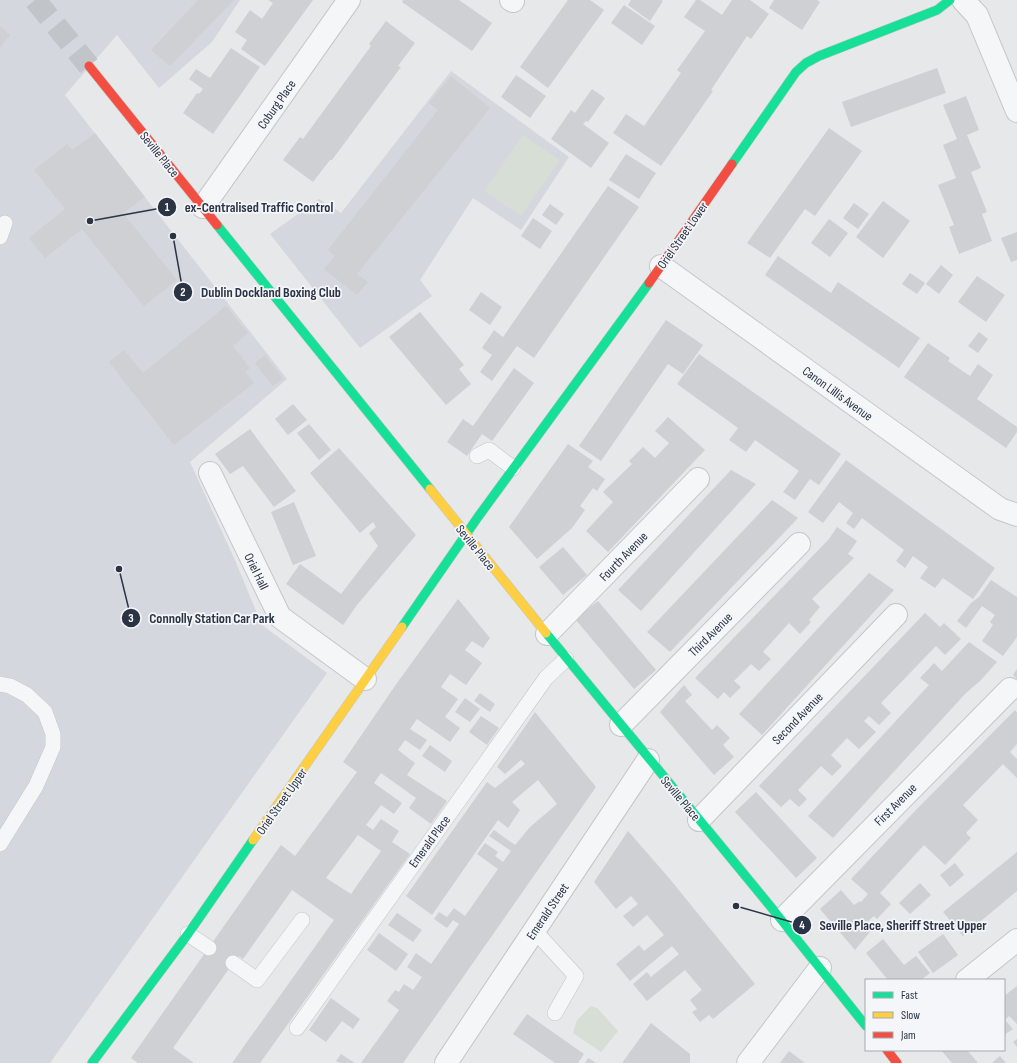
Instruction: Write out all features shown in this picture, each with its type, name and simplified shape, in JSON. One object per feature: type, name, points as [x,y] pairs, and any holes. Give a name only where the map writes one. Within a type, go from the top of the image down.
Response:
[{"type":"street","name":"Coburg Place","points":[[203,207],[349,0]]},
{"type":"street","name":"Oriel Street Lower","points":[[465,535],[660,266],[792,79],[806,63],[819,56],[937,10],[950,0]]},
{"type":"street","points":[[963,0],[977,15],[1017,111]]},
{"type":"street","name":"Seville Place","points":[[89,66],[465,535],[648,760],[782,920],[865,1025]]},
{"type":"street","name":"Canon Lillis Avenue","points":[[660,266],[1000,509],[1017,516]]},
{"type":"street","name":"Oriel Hall","points":[[210,473],[280,617],[365,679]]},
{"type":"street","name":"Fourth Avenue","points":[[547,634],[698,479]]},
{"type":"street","name":"Oriel Street Upper","points":[[92,1063],[188,934],[465,535]]},
{"type":"street","name":"Third Avenue","points":[[621,725],[799,544]]},
{"type":"street","name":"Second Avenue","points":[[698,820],[896,615]]},
{"type":"street","name":"First Avenue","points":[[782,920],[1010,689]]},
{"type":"street","name":"Emerald Street","points":[[446,1063],[648,760]]},
{"type":"street","points":[[968,979],[1017,940]]},
{"type":"street","points":[[748,1063],[820,968]]},
{"type":"street","points":[[888,1051],[898,1063]]},
{"type":"lane","points":[[0,237],[5,223]]},
{"type":"lane","points":[[477,456],[489,450],[513,468]]},
{"type":"lane","name":"Emerald Place","points":[[296,1028],[546,678],[566,659]]},
{"type":"lane","points":[[0,684],[10,686],[27,695],[45,712],[53,734],[53,747],[36,786],[0,844]]},
{"type":"lane","points":[[233,963],[257,980],[302,920]]},
{"type":"lane","points":[[534,930],[576,976],[554,1013]]},
{"type":"lane","points":[[188,934],[209,948]]},
{"type":"shaded area","points":[[0,0],[240,0],[212,42],[159,88],[117,35],[65,95],[287,379],[190,462],[234,558],[262,625],[327,673],[50,1063],[0,1063]]},
{"type":"shaded area","points":[[451,71],[569,157],[521,230],[473,198],[420,280],[432,296],[360,348],[270,234],[319,199],[341,213]]},
{"type":"shaded area","points":[[523,135],[560,160],[521,216],[484,191]]},
{"type":"shaded area","points":[[591,1006],[597,1008],[618,1031],[601,1052],[573,1033],[577,1020]]},
{"type":"building","points":[[198,0],[234,0],[170,66],[151,50]]},
{"type":"building","points":[[268,0],[313,0],[265,66],[241,49],[247,40],[235,32],[250,10],[262,19],[273,3]]},
{"type":"building","points":[[403,0],[459,0],[492,23],[472,51],[402,2]]},
{"type":"building","points":[[568,0],[590,0],[604,10],[548,88],[520,67]]},
{"type":"building","points":[[631,0],[663,1],[650,21],[628,5]]},
{"type":"building","points":[[696,0],[700,0],[722,15],[732,0],[750,0],[769,14],[751,39],[747,36],[711,90],[713,91],[661,166],[613,133],[626,114],[644,126],[681,73],[677,70],[705,31],[684,17]]},
{"type":"building","points":[[774,0],[817,0],[820,2],[802,30],[769,8]]},
{"type":"building","points":[[624,5],[655,26],[642,45],[611,23]]},
{"type":"building","points":[[386,21],[415,43],[398,66],[401,67],[332,160],[330,160],[313,182],[283,160],[300,137],[303,139],[371,46],[369,44]]},
{"type":"building","points":[[0,26],[10,35],[0,48]]},
{"type":"building","points":[[231,48],[260,67],[213,134],[183,113],[197,93],[199,94],[203,89],[189,79],[196,69],[210,78]]},
{"type":"building","points":[[937,68],[946,93],[851,127],[842,102]]},
{"type":"building","points":[[516,75],[546,96],[530,118],[501,97]]},
{"type":"building","points":[[451,76],[490,108],[357,274],[368,282],[357,295],[324,269],[335,256],[328,250],[438,110],[429,103]]},
{"type":"building","points":[[592,89],[605,98],[588,122],[586,121],[583,124],[609,143],[591,168],[551,139],[571,110],[575,113]]},
{"type":"building","points":[[966,96],[979,130],[967,135],[981,168],[971,172],[987,212],[982,214],[992,241],[959,254],[949,227],[954,225],[938,185],[956,178],[943,145],[957,139],[943,105]]},
{"type":"building","points":[[829,128],[862,151],[815,216],[805,209],[770,258],[747,243]]},
{"type":"building","points":[[95,133],[145,197],[123,213],[177,280],[144,306],[82,229],[45,258],[29,238],[65,209],[34,170],[67,144],[72,150]]},
{"type":"building","points":[[626,154],[656,173],[639,199],[609,180]]},
{"type":"building","points":[[608,186],[639,207],[534,358],[517,346],[492,381],[480,372],[492,355],[482,348],[494,330],[503,337]]},
{"type":"building","points":[[883,201],[910,221],[883,258],[856,237]]},
{"type":"building","points":[[854,203],[869,214],[858,229],[843,218]]},
{"type":"building","points":[[550,204],[564,214],[556,225],[542,215]]},
{"type":"building","points":[[533,218],[552,231],[540,249],[521,236]]},
{"type":"building","points":[[829,219],[848,233],[830,257],[811,243]]},
{"type":"building","points":[[1017,232],[1017,260],[1011,262],[1001,238]]},
{"type":"building","points":[[778,256],[831,293],[838,282],[920,338],[899,368],[765,275]]},
{"type":"building","points":[[941,265],[953,275],[939,294],[926,284]]},
{"type":"building","points":[[910,273],[925,283],[917,294],[902,284]]},
{"type":"building","points":[[977,276],[1005,295],[986,322],[958,302]]},
{"type":"building","points":[[481,292],[502,307],[490,325],[469,310]]},
{"type":"building","points":[[226,306],[248,333],[233,346],[250,368],[245,372],[254,383],[174,445],[109,362],[124,350],[143,373]]},
{"type":"building","points":[[420,312],[464,365],[459,369],[471,384],[446,405],[389,337]]},
{"type":"building","points":[[666,320],[703,345],[683,374],[668,364],[601,461],[579,446]]},
{"type":"building","points":[[979,332],[988,339],[978,353],[968,346]]},
{"type":"building","points":[[928,343],[950,358],[948,361],[970,376],[978,364],[993,375],[977,399],[1017,427],[1017,432],[1006,448],[904,377]]},
{"type":"building","points":[[699,354],[841,454],[819,485],[810,479],[795,500],[783,492],[799,471],[755,440],[746,452],[729,440],[738,428],[677,384]]},
{"type":"building","points":[[265,355],[283,379],[273,386],[255,363]]},
{"type":"building","points":[[514,368],[534,383],[492,441],[482,434],[467,456],[447,442],[463,419],[473,426]]},
{"type":"building","points":[[293,404],[307,420],[288,435],[275,419]]},
{"type":"building","points":[[668,417],[705,450],[608,552],[586,531],[613,502],[603,492],[632,464],[629,461],[643,447],[655,458],[669,443],[655,431]]},
{"type":"building","points":[[309,424],[331,450],[319,460],[297,433]]},
{"type":"building","points":[[250,429],[296,491],[274,507],[243,466],[230,474],[215,454]]},
{"type":"building","points":[[568,444],[593,461],[588,467],[605,479],[597,491],[593,488],[580,506],[585,510],[572,528],[537,559],[509,527]]},
{"type":"building","points":[[339,448],[416,535],[357,605],[343,625],[286,584],[300,564],[341,594],[378,546],[369,533],[376,527],[373,522],[360,533],[310,473]]},
{"type":"building","points":[[846,460],[995,568],[973,599],[943,578],[935,588],[920,578],[928,567],[913,556],[905,568],[896,561],[904,550],[862,518],[854,529],[846,523],[853,513],[839,502],[823,523],[808,512]]},
{"type":"building","points":[[731,470],[756,484],[641,611],[618,590]]},
{"type":"building","points":[[772,500],[798,518],[670,652],[647,632]]},
{"type":"building","points":[[294,502],[316,556],[293,565],[271,512]]},
{"type":"building","points":[[837,527],[857,541],[848,554],[854,558],[812,599],[820,607],[809,620],[811,622],[800,634],[789,623],[763,652],[771,659],[759,671],[751,664],[734,681],[741,687],[730,698],[724,692],[718,699],[695,678],[829,539]]},
{"type":"building","points":[[563,547],[587,575],[563,595],[539,567]]},
{"type":"building","points":[[869,573],[894,590],[762,735],[739,714]]},
{"type":"building","points":[[991,580],[1017,597],[1017,637],[1003,656],[982,641],[993,625],[990,622],[995,615],[982,606],[966,628],[957,621],[971,603],[979,597]]},
{"type":"building","points":[[458,599],[490,638],[483,648],[472,641],[465,650],[482,663],[466,685],[450,674],[441,687],[458,699],[445,717],[460,728],[450,742],[417,719],[410,729],[427,740],[420,750],[405,740],[398,750],[415,763],[407,775],[447,801],[431,824],[409,808],[416,798],[381,773],[374,783],[402,803],[394,814],[381,805],[366,825],[373,830],[381,819],[399,831],[392,842],[410,854],[260,1063],[232,1063],[334,920],[292,890],[243,959],[239,956],[233,963],[173,1048],[194,1063],[138,1063],[131,1058],[281,845],[295,856],[357,772],[343,762],[397,683]],"holes":[[[358,835],[381,851],[351,894],[326,878]]]},
{"type":"building","points":[[598,601],[656,670],[634,689],[575,619]]},
{"type":"building","points":[[925,613],[940,627],[944,623],[961,639],[945,655],[936,646],[881,703],[891,713],[879,725],[869,716],[864,721],[876,732],[859,749],[847,738],[831,755],[842,766],[832,776],[821,766],[798,790],[807,799],[799,807],[790,799],[781,807],[759,786]]},
{"type":"building","points":[[969,642],[997,662],[980,681],[966,693],[833,838],[808,816],[929,685],[920,678],[934,663],[942,671]]},
{"type":"building","points":[[1017,669],[1017,679],[1013,675]]},
{"type":"building","points":[[684,685],[692,695],[685,701],[712,730],[717,725],[730,738],[723,745],[734,757],[714,775],[660,712]]},
{"type":"building","points":[[480,693],[495,704],[490,712],[474,701]]},
{"type":"building","points":[[465,698],[480,709],[470,722],[455,712]]},
{"type":"building","points":[[1015,710],[1017,713],[1017,744],[1010,752],[1017,759],[1017,778],[1003,764],[963,805],[978,820],[966,833],[971,838],[945,865],[924,845],[880,893],[891,904],[877,919],[874,916],[868,921],[874,927],[855,950],[820,909],[841,890],[854,905],[860,901],[861,902],[868,894],[851,879],[915,811]]},
{"type":"building","points":[[535,712],[596,787],[403,1063],[361,1063],[399,1010],[387,1001],[395,990],[399,992],[404,984],[413,990],[422,977],[407,967],[416,953],[431,964],[459,924],[453,920],[447,928],[434,919],[439,912],[447,917],[454,908],[465,916],[498,869],[477,854],[485,843],[498,852],[495,856],[503,862],[511,851],[489,836],[494,830],[515,845],[530,827],[557,804],[538,780],[512,802],[520,810],[508,828],[498,820],[432,915],[406,896],[487,782],[495,788],[525,764],[521,760],[505,774],[497,767]]},
{"type":"building","points":[[481,716],[499,728],[487,745],[469,732]]},
{"type":"building","points":[[430,745],[452,761],[445,772],[422,756]]},
{"type":"building","points":[[756,792],[817,858],[796,878],[735,812]]},
{"type":"building","points":[[628,831],[669,878],[755,984],[713,1019],[709,1015],[700,1022],[692,1012],[697,1009],[690,1000],[702,990],[685,970],[647,1001],[633,984],[647,972],[651,977],[679,954],[672,946],[630,981],[616,964],[639,945],[644,951],[664,935],[647,915],[633,927],[623,916],[638,904],[631,896],[616,909],[594,882]]},
{"type":"building","points":[[1017,852],[1017,891],[963,936],[943,912]]},
{"type":"building","points":[[955,863],[964,875],[950,887],[940,875]]},
{"type":"building","points":[[920,883],[931,895],[910,914],[899,903]]},
{"type":"building","points":[[397,913],[422,930],[413,942],[388,925]]},
{"type":"building","points":[[379,933],[408,954],[396,971],[367,950]]},
{"type":"building","points":[[943,934],[958,955],[933,973],[918,952]]},
{"type":"building","points":[[883,939],[904,965],[916,956],[930,973],[922,979],[887,979],[866,953]]},
{"type":"building","points":[[1017,986],[1017,1024],[1009,1016],[1005,1020],[1005,995]]},
{"type":"building","points":[[331,998],[360,1019],[353,1029],[342,1021],[326,1042],[309,1030]]},
{"type":"building","points":[[527,1014],[584,1054],[578,1063],[555,1063],[513,1034]]},
{"type":"building","points":[[1005,1020],[1013,1029],[1005,1034]]},
{"type":"building","points":[[651,1023],[690,1054],[690,1063],[622,1063]]},
{"type":"building","points":[[1017,1039],[1017,1047],[1013,1042]]},
{"type":"building","points":[[789,1051],[805,1063],[780,1063]]},
{"type":"building","points":[[942,1051],[968,1051],[978,1063],[952,1063]]},
{"type":"building","points":[[341,1054],[355,1063],[340,1063],[336,1061]]},
{"type":"building","points":[[1000,1056],[1006,1063],[992,1063]]},
{"type":"building","points":[[588,1058],[596,1063],[585,1063]]},
{"type":"tunnel","points":[[35,0],[89,66]]},
{"type":"traffic: fast","points":[[732,164],[796,72],[806,63],[819,56],[937,10],[950,0]]},
{"type":"traffic: fast","points":[[217,225],[430,489]]},
{"type":"traffic: fast","points":[[402,627],[478,517],[649,283]]},
{"type":"traffic: fast","points":[[546,633],[771,907],[865,1025]]},
{"type":"traffic: fast","points":[[92,1063],[188,934],[253,840]]},
{"type":"traffic: slow","points":[[430,489],[546,633]]},
{"type":"traffic: slow","points":[[253,840],[402,627]]},
{"type":"traffic: jam","points":[[89,66],[217,225]]},
{"type":"traffic: jam","points":[[649,283],[732,164]]},
{"type":"traffic: jam","points":[[888,1051],[897,1063]]},
{"type":"place","name":"ex-Centralised Traffic Control","points":[[90,221]]},
{"type":"place","name":"Dublin Dockland Boxing Club","points":[[173,236]]},
{"type":"place","name":"Connolly Station Car Park","points":[[119,569]]},
{"type":"place","name":"Seville Place, Sheriff Street Upper","points":[[736,906]]}]
